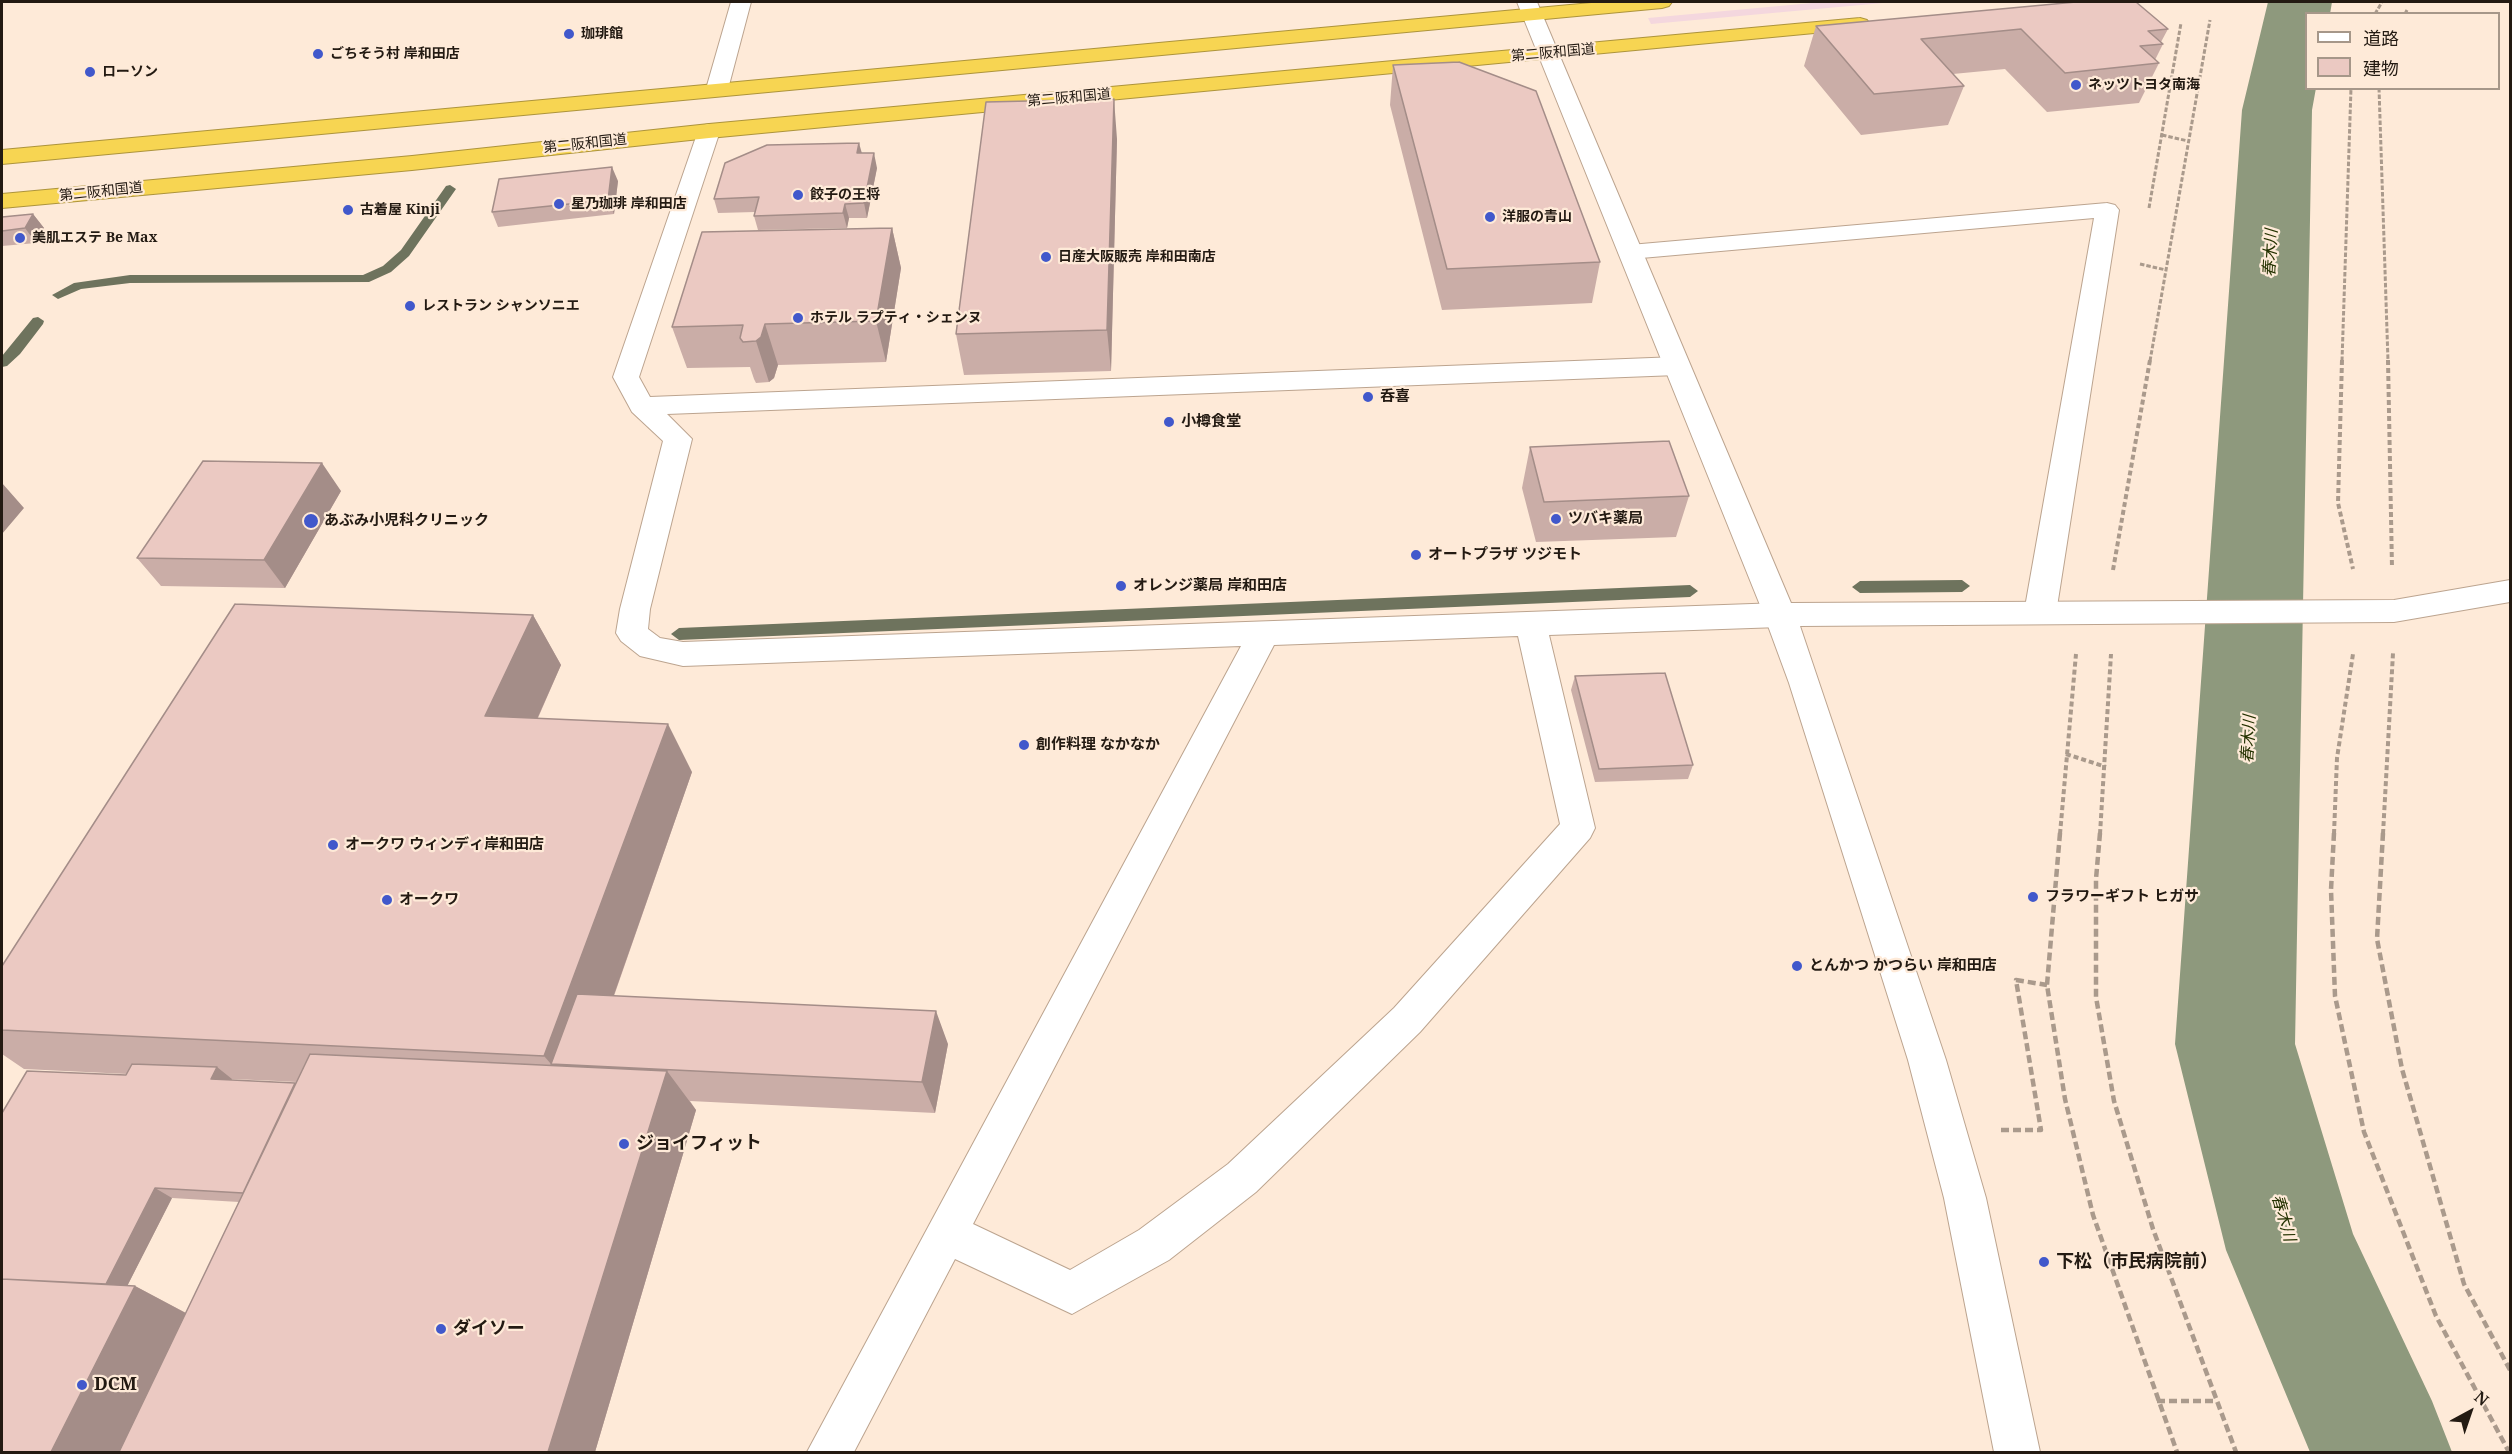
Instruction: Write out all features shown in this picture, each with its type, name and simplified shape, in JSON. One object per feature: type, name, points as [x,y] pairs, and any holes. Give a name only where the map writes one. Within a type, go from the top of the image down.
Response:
[{"type":"highway","points":[[2,157],[1529,8],[1662,2]]},
{"type":"highway","name":"第二阪和国道","points":[[2,201],[412,163],[709,131],[1876,22]]},
{"type":"street","points":[[717,89],[741,2]]},
{"type":"street","points":[[1529,8],[1780,615],[1877,901],[1927,1060],[1965,1198],[2017,1452]]},
{"type":"street","points":[[709,131],[626,377],[642,406],[678,439],[635,609],[632,633],[651,648],[683,654],[1780,615],[2394,611],[2511,591]]},
{"type":"street","points":[[1630,252],[2107,210],[2040,613]]},
{"type":"street","points":[[642,406],[1677,366]]},
{"type":"street","points":[[946,1233],[1072,1293],[1154,1245],[1242,1178],[1407,1020],[1578,828],[1531,624]]},
{"type":"street","points":[[830,1452],[1264,633]]},
{"type":"path","points":[[2177,1452],[2157,1401],[2093,1215],[2065,1099],[2047,985],[2066,754],[2107,613],[2210,20]]},
{"type":"path","points":[[2147,220],[2181,23]]},
{"type":"path","points":[[2351,90],[2338,503],[2355,576],[2347,611],[2356,639],[2337,758],[2331,890],[2335,996],[2364,1132],[2436,1316],[2509,1452]]},
{"type":"path","points":[[2379,90],[2385,224],[2394,611],[2376,939],[2402,1069],[2464,1284],[2511,1370]]},
{"type":"path","points":[[2162,135],[2188,141]]},
{"type":"path","points":[[2137,275],[2141,253]]},
{"type":"path","points":[[2139,264],[2166,270]]},
{"type":"path","points":[[2107,613],[2112,656],[2106,767],[2096,879],[2096,997],[2114,1101],[2153,1229],[2236,1452]]},
{"type":"path","points":[[2066,754],[2106,767]]},
{"type":"path","points":[[2001,1130],[2040,1130],[2016,980],[2047,985]]},
{"type":"path","points":[[2157,1401],[2216,1401]]},
{"type":"shaded area","points":[[1823,2],[1894,2],[1651,24],[1648,18]]},
{"type":"building","points":[[2076,2],[2136,2],[2168,29],[2148,31],[2163,44],[2140,46],[2159,63],[2065,73],[2021,29],[1921,39],[1964,86],[1874,94],[1816,26]]},
{"type":"building","name":"洋服の青山","points":[[1459,62],[1536,91],[1600,262],[1447,269],[1393,65]]},
{"type":"building","name":"日産大阪販売 岸和田南店","points":[[1114,99],[1107,330],[956,334],[986,102]]},
{"type":"building","name":"餃子の王将","points":[[859,143],[857,153],[874,153],[864,203],[845,204],[843,213],[754,216],[759,197],[714,199],[725,163],[767,145]]},
{"type":"building","points":[[612,167],[608,200],[492,212],[499,179]]},
{"type":"building","points":[[33,214],[25,228],[2,231],[2,217]]},
{"type":"building","points":[[892,228],[876,321],[765,324],[761,337],[756,341],[743,342],[740,338],[743,325],[672,327],[702,232]]},
{"type":"building","points":[[1669,441],[1689,496],[1544,502],[1530,447]]},
{"type":"building","points":[[203,461],[322,463],[264,560],[137,558]]},
{"type":"building","name":"オークワ","points":[[235,604],[533,615],[485,716],[668,724],[544,1056],[2,1030],[2,966]]},
{"type":"building","points":[[1665,673],[1693,765],[1599,769],[1575,676]]},
{"type":"building","points":[[577,994],[936,1011],[922,1082],[551,1064]]},
{"type":"building","name":"ダイソー","points":[[310,1054],[667,1071],[548,1452],[119,1452]]},
{"type":"building","points":[[132,1064],[217,1067],[211,1079],[295,1083],[243,1193],[155,1188],[106,1284],[2,1279],[2,1113],[27,1071],[126,1075]]},
{"type":"building","points":[[2,1279],[135,1286],[51,1452],[2,1452]]},
{"type":"waterway","name":"春木川","points":[[2300,2],[2277,110],[2235,1044],[2292,1250],[2381,1452]]},
{"type":"waterway","points":[[58,295],[78,286],[130,279],[365,279],[387,269],[405,253],[450,189]]},
{"type":"waterway","points":[[2,363],[15,351],[38,321]]},
{"type":"waterway","points":[[1860,587],[1962,586]]},
{"type":"waterway","points":[[679,634],[1690,591]]},
{"type":"place","name":"珈琲館","points":[[569,34]]},
{"type":"place","name":"ごちそう村 岸和田店","points":[[318,54]]},
{"type":"place","name":"ローソン","points":[[90,72]]},
{"type":"place","name":"ネッツトヨタ南海","points":[[2076,85]]},
{"type":"place","name":"餃子の王将","points":[[798,195]]},
{"type":"place","name":"星乃珈琲 岸和田店","points":[[559,204]]},
{"type":"place","name":"古着屋 Kinji","points":[[348,210]]},
{"type":"place","name":"洋服の青山","points":[[1490,217]]},
{"type":"place","name":"美肌エステ Be Max","points":[[20,238]]},
{"type":"place","name":"日産大阪販売 岸和田南店","points":[[1046,257]]},
{"type":"place","name":"レストラン シャンソニエ","points":[[410,306]]},
{"type":"place","name":"ホテル ラプティ・シェンヌ","points":[[798,318]]},
{"type":"place","name":"呑喜","points":[[1368,397]]},
{"type":"place","name":"小樽食堂","points":[[1169,422]]},
{"type":"place","name":"ツバキ薬局","points":[[1556,519]]},
{"type":"place","name":"あぶみ小児科クリニック","points":[[311,521]]},
{"type":"place","name":"オートプラザ ツジモト","points":[[1416,555]]},
{"type":"place","name":"オレンジ薬局 岸和田店","points":[[1121,586]]},
{"type":"place","name":"創作料理 なかなか","points":[[1024,745]]},
{"type":"place","name":"オークワ ウィンディ岸和田店","points":[[333,845]]},
{"type":"place","name":"フラワーギフト ヒガサ","points":[[2033,897]]},
{"type":"place","name":"オークワ","points":[[387,900]]},
{"type":"place","name":"とんかつ かつらい 岸和田店","points":[[1797,966]]},
{"type":"place","name":"ジョイフィット","points":[[624,1144]]},
{"type":"place","name":"下松（市民病院前）","points":[[2044,1262]]},
{"type":"place","name":"ダイソー","points":[[441,1329]]},
{"type":"place","name":"DCM","points":[[82,1385]]}]
